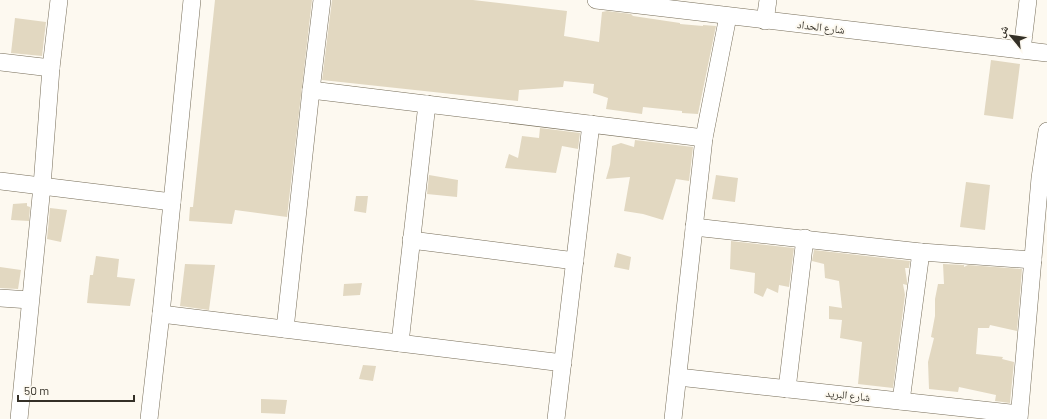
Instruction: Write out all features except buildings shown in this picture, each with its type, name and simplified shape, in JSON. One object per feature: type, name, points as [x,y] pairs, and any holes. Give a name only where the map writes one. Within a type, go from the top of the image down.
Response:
[{"type":"street","points":[[19,419],[59,0]]},
{"type":"street","points":[[148,419],[161,314],[192,0]]},
{"type":"street","points":[[285,329],[322,0]]},
{"type":"street","name":"شارع الحداد","points":[[596,0],[653,3],[765,21],[1047,53]]},
{"type":"street","points":[[765,21],[768,0]]},
{"type":"street","points":[[1022,50],[1028,0]]},
{"type":"street","points":[[673,419],[704,138],[728,16]]},
{"type":"street","points":[[0,62],[52,68]]},
{"type":"street","points":[[311,90],[704,138]]},
{"type":"street","points":[[400,343],[427,104]]},
{"type":"street","points":[[556,419],[591,124]]},
{"type":"street","points":[[1019,416],[1033,260],[1044,179],[1047,131]]},
{"type":"street","points":[[0,181],[172,202]]},
{"type":"street","points":[[694,227],[805,238],[921,252],[1033,260]]},
{"type":"street","points":[[787,389],[805,238]]},
{"type":"street","points":[[411,240],[575,261]]},
{"type":"street","points":[[901,401],[921,252]]},
{"type":"street","points":[[0,298],[30,300]]},
{"type":"street","points":[[161,314],[563,363]]},
{"type":"street","name":"شارع البريد","points":[[678,377],[901,401],[1019,416]]}]
